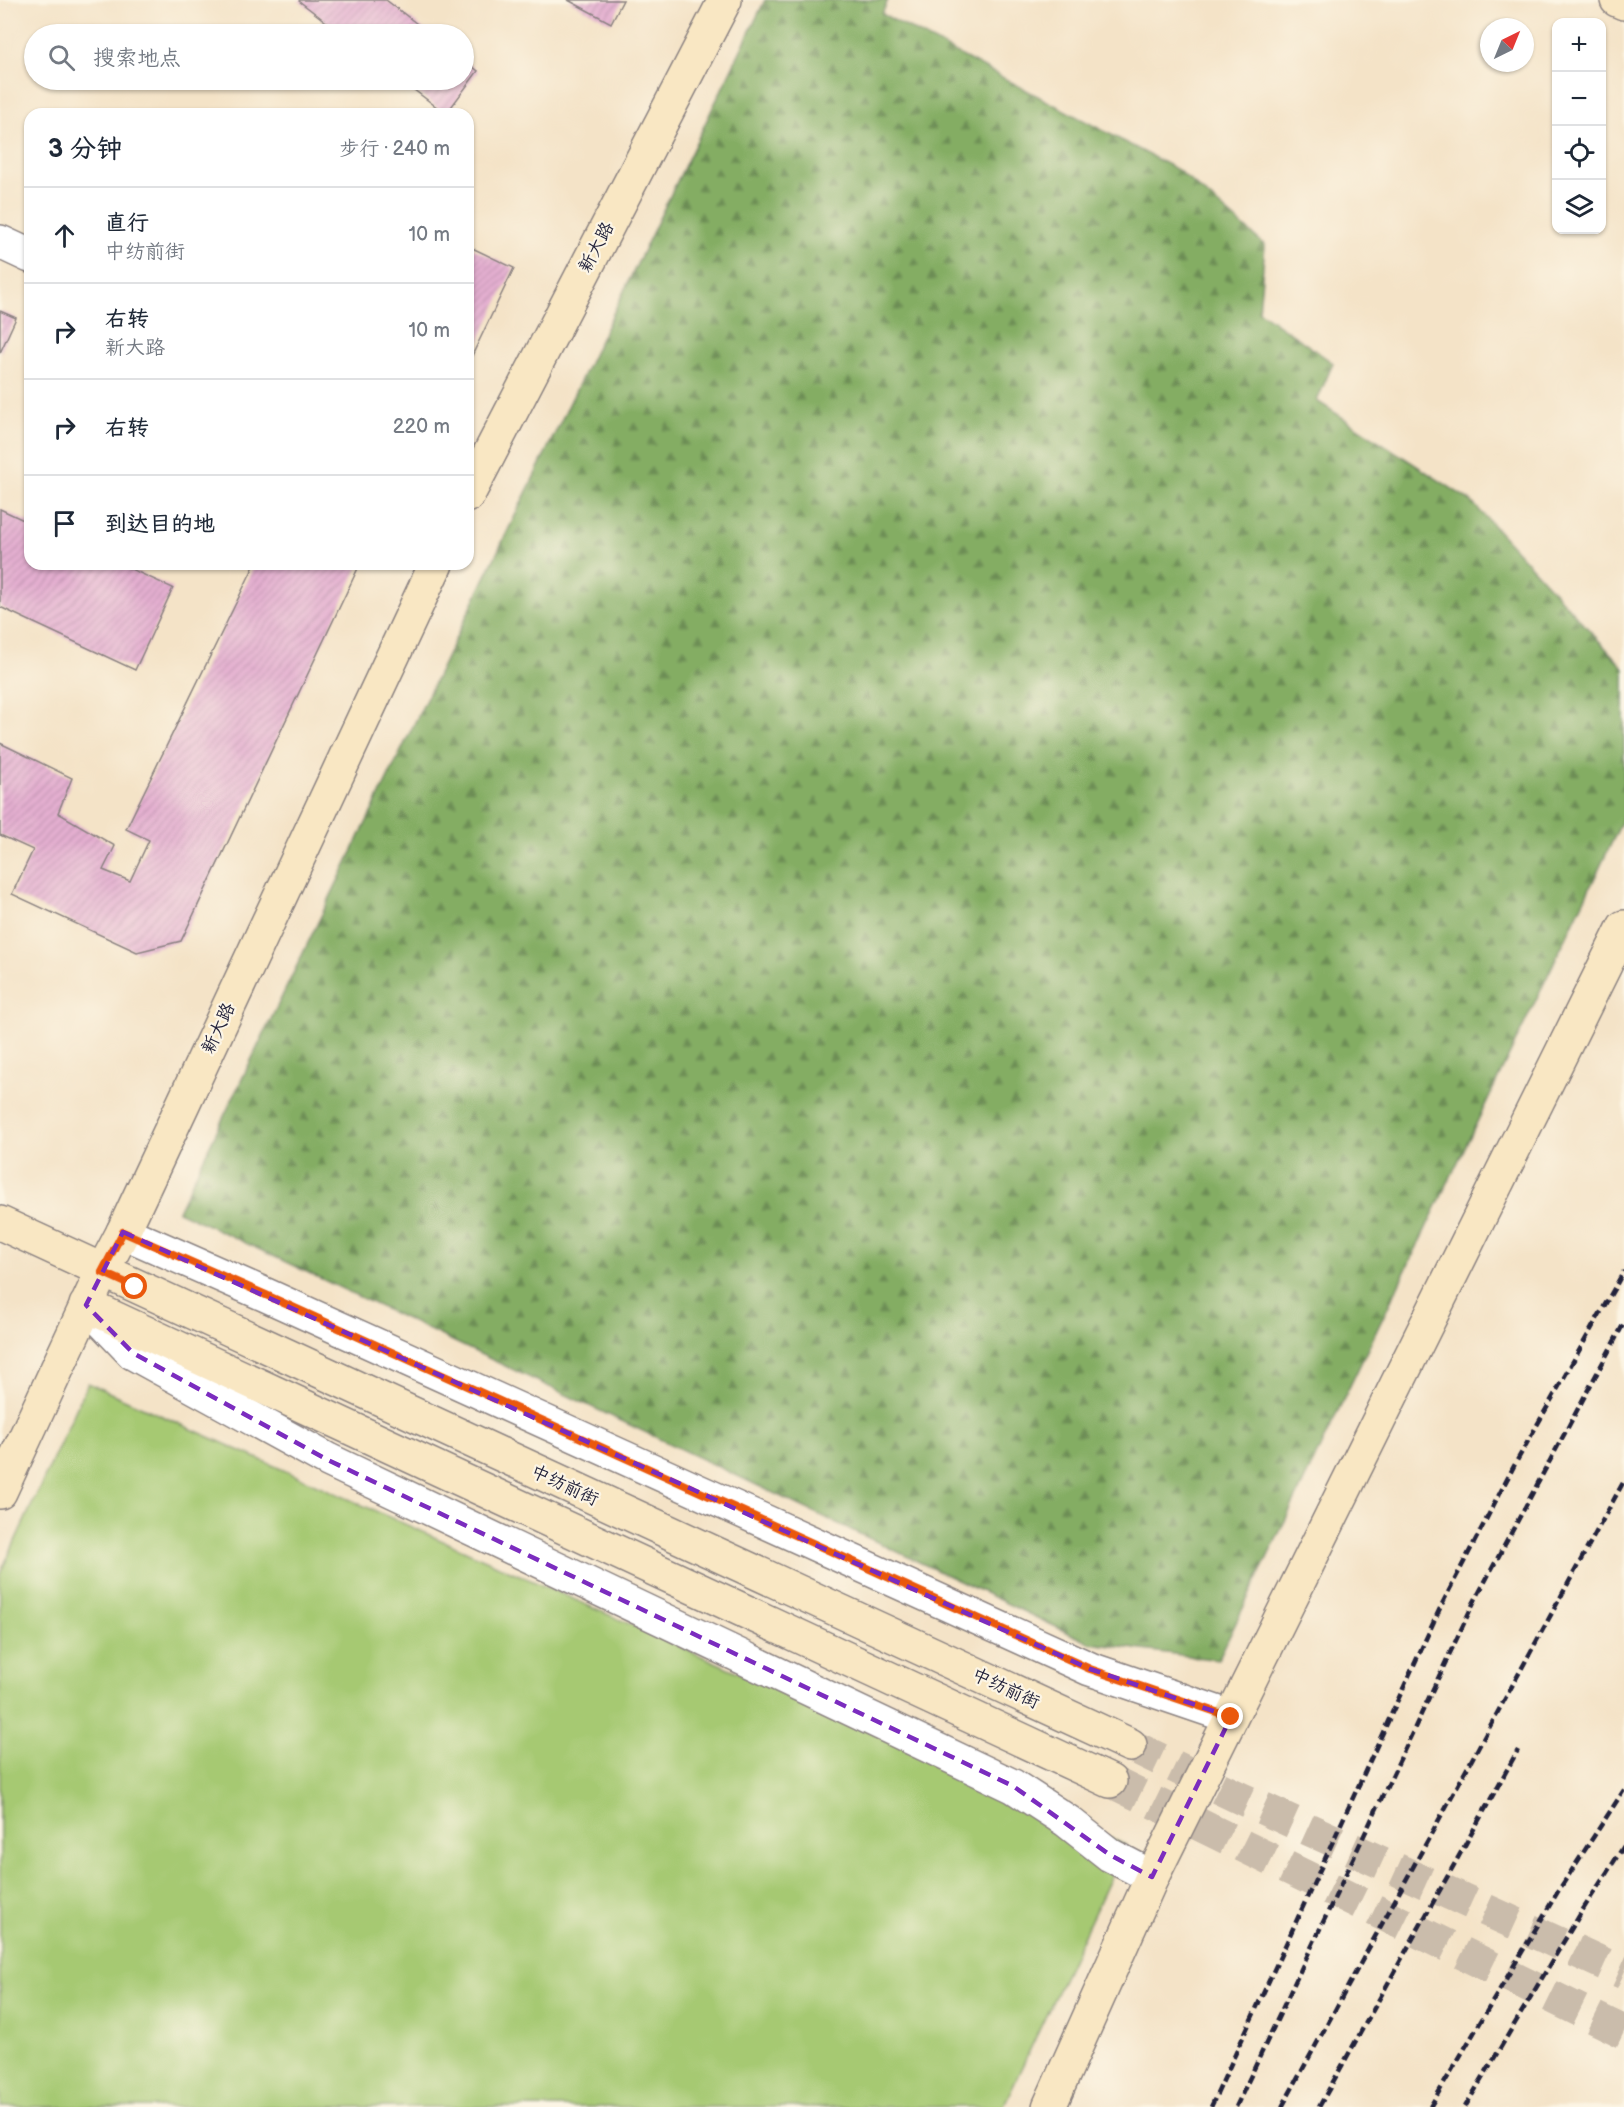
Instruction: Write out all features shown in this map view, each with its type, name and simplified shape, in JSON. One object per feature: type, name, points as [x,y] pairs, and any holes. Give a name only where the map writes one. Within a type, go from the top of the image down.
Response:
[{"type":"street","name":"新大路","points":[[475,461],[725,0]]},
{"type":"street","points":[[1617,0],[1624,3]]},
{"type":"street","points":[[0,242],[24,253]]},
{"type":"street","name":"新大路","points":[[0,1492],[433,570]]},
{"type":"street","points":[[1049,2107],[1152,1877],[1624,927]]},
{"type":"street","name":"中纺前街","points":[[0,1223],[1130,1745]]},
{"type":"street","points":[[123,1232],[1090,1669],[1231,1717]]},
{"type":"street","points":[[86,1305],[133,1353],[328,1460],[1013,1786],[1067,1821],[1110,1855],[1152,1877]]},
{"type":"street","points":[[86,1305],[1110,1781]]},
{"type":"highlighted area","points":[[123,1232],[1090,1669],[1231,1717],[1152,1877],[1110,1855],[1013,1786],[328,1460],[133,1353],[86,1305]]},
{"type":"green space","points":[[765,0],[888,0],[882,14],[1178,170],[1265,245],[1259,311],[1333,363],[1317,401],[1471,501],[1624,668],[1624,817],[1218,1660],[1090,1643],[178,1211]]},
{"type":"green space","points":[[88,1383],[1126,1845],[1003,2107],[0,2107],[0,1574]]},
{"type":"building","points":[[386,0],[417,24],[329,24],[299,1]]},
{"type":"building","points":[[568,0],[623,0],[611,23]]},
{"type":"building","points":[[414,90],[464,90],[450,108],[438,108]]},
{"type":"building","points":[[474,249],[514,268],[474,351]]},
{"type":"building","points":[[0,311],[16,318],[0,353]]},
{"type":"building","points":[[0,509],[24,520],[24,570],[133,570],[173,588],[135,670],[0,607]]},
{"type":"building","points":[[252,570],[357,570],[181,941],[137,952],[12,894],[33,850],[0,835],[0,743],[72,778],[58,813],[115,846],[103,870],[130,881],[149,840],[126,829]]},
{"type":"tunnel","points":[[1130,1745],[1240,1798],[1624,1973]]},
{"type":"tunnel","points":[[1110,1781],[1624,2032]]},
{"type":"railway","points":[[1211,2107],[1441,1606],[1514,1466],[1624,1271]]},
{"type":"railway","points":[[1236,2107],[1474,1602],[1624,1323]]},
{"type":"railway","points":[[1282,2107],[1624,1481]]},
{"type":"railway","points":[[1319,2107],[1518,1750]]},
{"type":"railway","points":[[1430,2107],[1557,1893],[1624,1790]]},
{"type":"railway","points":[[1465,2107],[1582,1911],[1624,1846]]},
{"type":"route","points":[[135,1287],[102,1272],[123,1232],[1090,1669],[1231,1717]]}]
